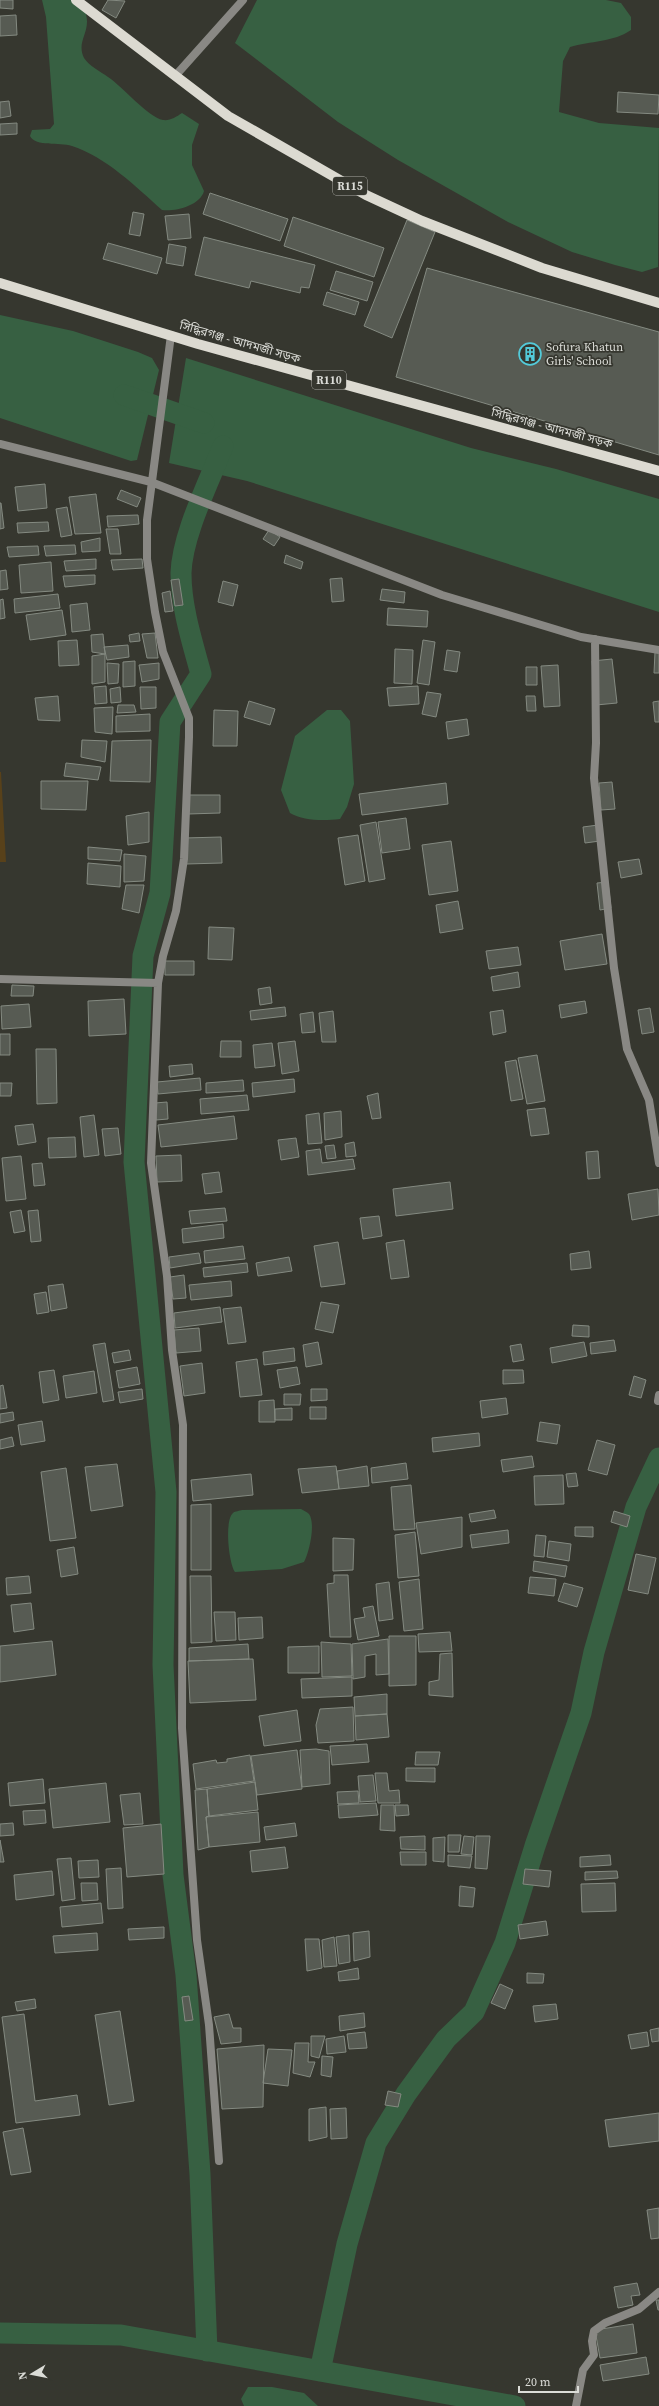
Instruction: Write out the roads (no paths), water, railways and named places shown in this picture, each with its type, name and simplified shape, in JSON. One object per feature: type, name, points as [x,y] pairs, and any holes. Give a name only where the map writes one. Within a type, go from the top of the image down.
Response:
[{"type":"main road","name":"R115","points":[[76,0],[228,116],[366,195],[422,221],[542,268],[659,303]]},
{"type":"main road","name":"সিদ্ধিরগঞ্জ - আদমজী সড়ক","points":[[0,283],[171,335],[659,471]]},
{"type":"street","points":[[176,75],[244,0]]},
{"type":"street","points":[[171,335],[151,482],[147,520],[147,559],[163,652],[189,718],[189,731],[184,859],[176,911],[163,956],[158,983],[151,1163],[167,1276],[172,1350],[184,1425],[182,1728],[197,1940],[209,2025],[219,2161]]},
{"type":"street","points":[[0,444],[151,482],[442,595],[580,637],[659,650]]},
{"type":"street","points":[[595,639],[596,743],[594,778],[614,968],[627,1049],[649,1100],[659,1162]]},
{"type":"street","points":[[0,979],[158,983]]},
{"type":"street","points":[[576,2406],[577,2394],[583,2370],[594,2355],[592,2341],[594,2331],[605,2323],[639,2309],[659,2292]]},
{"type":"waterway","points":[[124,395],[204,423]]},
{"type":"waterway","points":[[207,2351],[200,2174],[186,1975],[173,1875],[163,1665],[166,1492],[134,1162],[143,956],[160,893],[170,722],[201,674],[188,624],[181,586],[181,573],[186,542],[191,526],[223,446]]},
{"type":"waterway","points":[[320,2371],[347,2244],[376,2143],[406,2094],[446,2039],[474,2012],[505,1943],[535,1846],[581,1713],[594,1652],[636,1507],[659,1458]]},
{"type":"waterway","points":[[0,2333],[121,2335],[515,2406]]},
{"type":"place","name":"Sofura Khatun Girls' School","points":[[530,354]]}]
